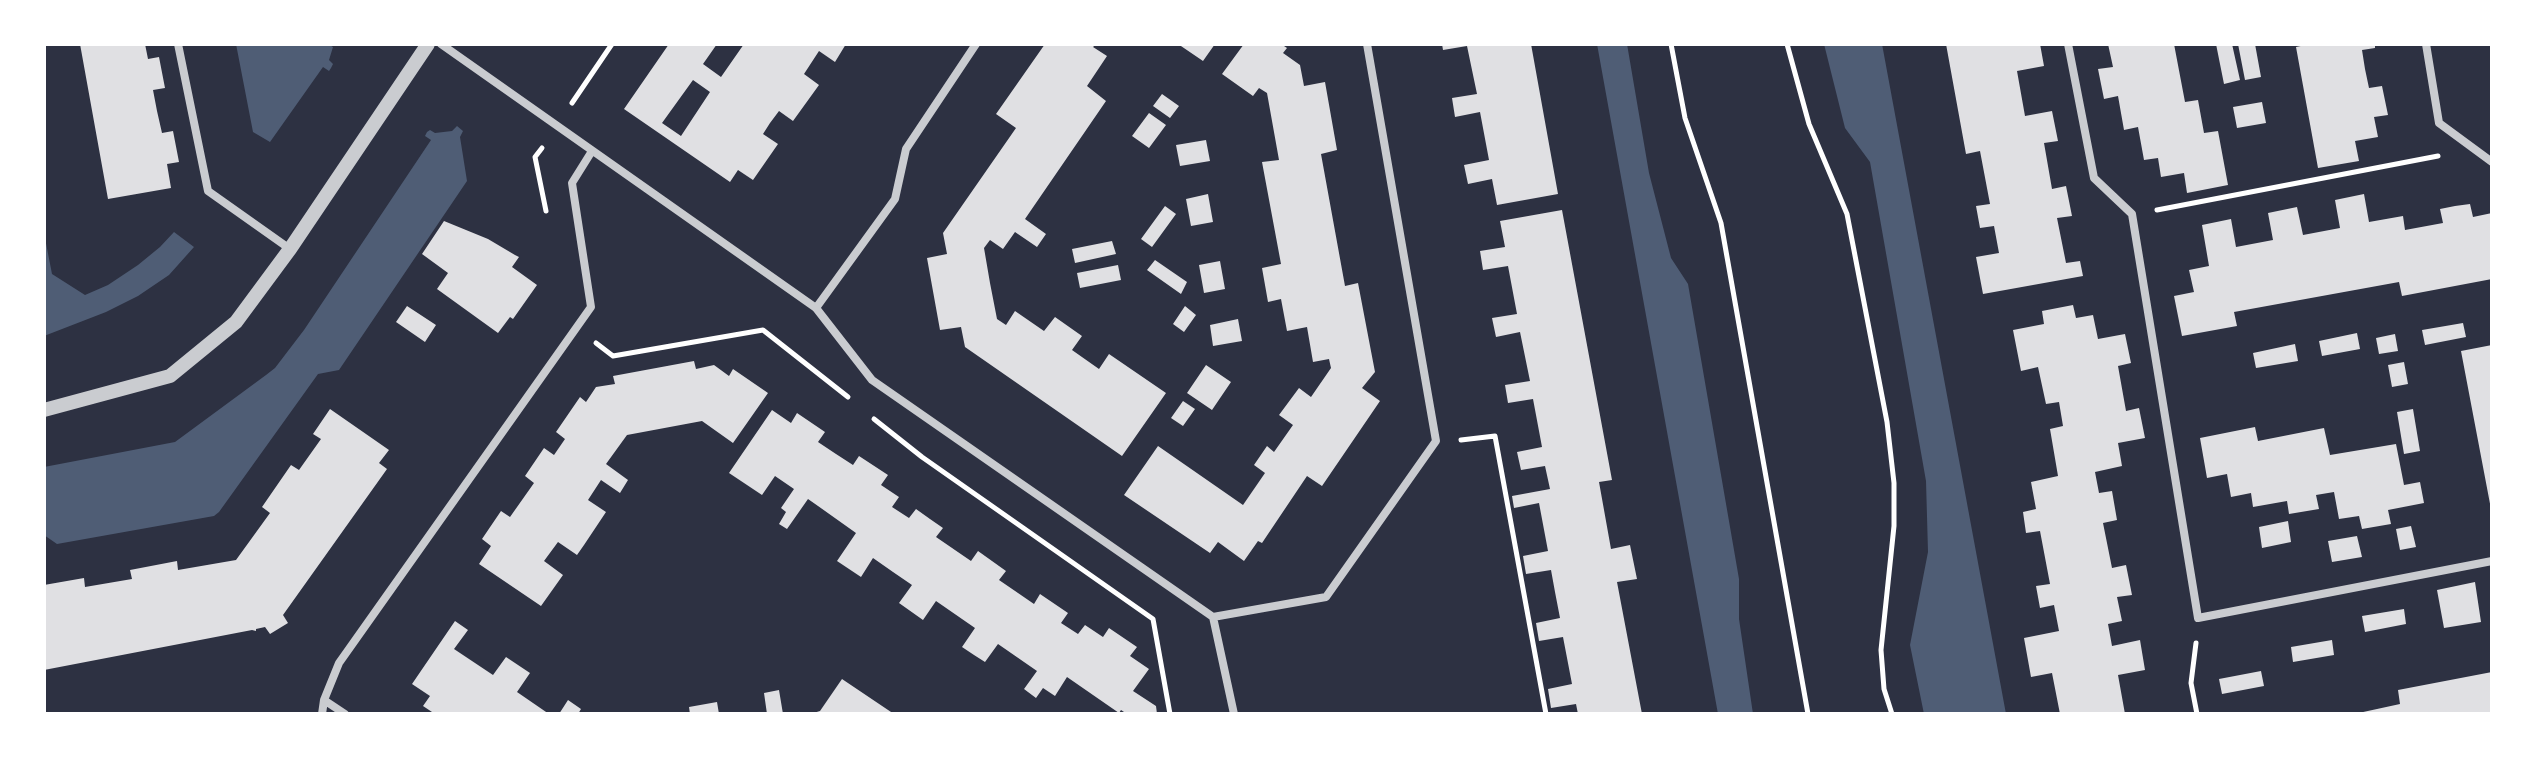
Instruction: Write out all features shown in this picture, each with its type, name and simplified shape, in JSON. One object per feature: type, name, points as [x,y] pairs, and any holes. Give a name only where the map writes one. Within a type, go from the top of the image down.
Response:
[{"type":"street","points":[[178,44],[208,191],[290,249]]},
{"type":"street","points":[[44,410],[170,376],[236,322],[290,249],[428,44]]},
{"type":"street","points":[[441,44],[816,308],[872,380],[1213,617],[1234,714]]},
{"type":"street","points":[[816,308],[895,199],[906,149],[976,44]]},
{"type":"street","points":[[1213,617],[1326,597],[1436,441],[1367,44]]},
{"type":"street","points":[[2068,44],[2094,178],[2132,214],[2198,618],[2492,561]]},
{"type":"street","points":[[2426,44],[2439,123],[2492,162]]},
{"type":"street","points":[[322,714],[324,700],[339,663],[591,307],[572,183],[592,151]]},
{"type":"street","points":[[324,700],[345,714]]},
{"type":"path","points":[[547,219],[535,157],[612,44]]},
{"type":"path","points":[[1671,44],[1685,118],[1721,223],[1808,714]]},
{"type":"path","points":[[1787,44],[1809,124],[1847,214],[1887,422],[1894,483],[1894,526],[1881,650],[1884,689],[1892,714]]},
{"type":"path","points":[[2132,214],[2475,149]]},
{"type":"path","points":[[576,328],[613,356],[763,330],[849,398]]},
{"type":"path","points":[[873,418],[922,457],[1153,619],[1170,714]]},
{"type":"path","points":[[1436,441],[1495,436],[1546,714]]},
{"type":"path","points":[[2197,714],[2191,683],[2198,618]]},
{"type":"water","points":[[236,44],[328,44],[333,47],[329,60],[333,64],[331,68],[329,71],[323,67],[270,142],[253,132]]},
{"type":"water","points":[[1597,44],[1627,44],[1649,173],[1671,258],[1688,284],[1739,579],[1739,619],[1753,714],[1718,714]]},
{"type":"water","points":[[1824,44],[1882,44],[2006,714],[1924,714],[1910,645],[1928,552],[1926,481],[1870,162],[1845,128]]},
{"type":"water","points":[[457,126],[463,131],[460,137],[467,181],[339,370],[318,374],[219,512],[214,516],[57,544],[44,535],[44,467],[175,442],[275,368],[304,330],[431,140],[425,136],[427,132],[452,131]]},
{"type":"water","points":[[174,232],[194,247],[169,275],[138,296],[106,312],[44,336],[44,233],[52,274],[85,295],[108,285],[138,265]]},
{"type":"building","points":[[80,44],[145,44],[148,59],[159,57],[165,88],[153,90],[157,111],[162,133],[173,131],[179,162],[167,164],[171,188],[108,199]]},
{"type":"building","points":[[669,44],[717,44],[703,64],[721,77],[744,44],[846,44],[835,62],[819,51],[804,74],[819,85],[793,121],[779,111],[770,123],[763,134],[778,144],[753,180],[738,170],[730,182],[624,109]],"holes":[[[693,80],[710,92],[681,136],[662,123]]]},
{"type":"building","points":[[1045,44],[1096,44],[1093,47],[1107,56],[1087,86],[1106,101],[1025,219],[1046,234],[1037,247],[1015,232],[1003,249],[990,240],[984,248],[990,283],[997,319],[1006,325],[1015,311],[1044,331],[1055,317],[1082,336],[1072,350],[1099,369],[1109,354],[1166,393],[1122,456],[965,347],[961,327],[940,330],[927,258],[947,254],[943,233],[1016,128],[996,114]]},
{"type":"building","points":[[1178,44],[1215,44],[1203,61]]},
{"type":"building","points":[[1244,44],[1281,44],[1287,48],[1283,53],[1300,65],[1304,86],[1325,82],[1337,150],[1321,154],[1345,286],[1358,283],[1375,372],[1362,388],[1380,401],[1322,486],[1307,476],[1262,543],[1258,541],[1244,561],[1218,542],[1210,553],[1124,495],[1158,446],[1243,505],[1265,473],[1254,465],[1267,446],[1274,452],[1293,425],[1279,415],[1299,388],[1311,397],[1331,368],[1329,359],[1313,362],[1307,327],[1287,331],[1281,299],[1268,302],[1262,268],[1281,264],[1262,162],[1279,160],[1267,93],[1259,88],[1253,96],[1222,74]]},
{"type":"building","points":[[1442,44],[1531,44],[1558,194],[1497,205],[1492,179],[1468,184],[1464,165],[1489,160],[1480,112],[1455,117],[1452,98],[1477,94],[1467,46],[1443,50]]},
{"type":"building","points":[[1946,44],[2040,44],[2044,66],[2017,71],[2025,116],[2052,111],[2058,141],[2044,143],[2052,189],[2066,186],[2072,216],[2057,218],[2066,263],[2080,261],[2083,276],[1983,294],[1976,257],[1999,253],[1994,226],[1980,228],[1976,206],[1990,204],[1980,151],[1966,154]]},
{"type":"building","points":[[2108,44],[2174,44],[2185,102],[2198,100],[2204,133],[2218,131],[2228,185],[2187,193],[2184,173],[2161,177],[2158,158],[2144,160],[2138,127],[2124,130],[2118,96],[2104,99],[2098,69],[2113,67]]},
{"type":"building","points":[[2216,44],[2232,44],[2240,80],[2224,84]]},
{"type":"building","points":[[2238,44],[2255,44],[2261,77],[2245,80]]},
{"type":"building","points":[[2310,44],[2375,44],[2375,48],[2362,50],[2365,69],[2369,88],[2382,86],[2388,115],[2374,117],[2378,137],[2355,141],[2359,161],[2318,168],[2296,47]]},
{"type":"building","points":[[1162,94],[1179,106],[1170,118],[1153,106]]},
{"type":"building","points":[[2262,102],[2266,123],[2237,128],[2233,107]]},
{"type":"building","points":[[1149,113],[1166,125],[1149,148],[1132,136]]},
{"type":"building","points":[[1206,140],[1210,161],[1180,166],[1176,145]]},
{"type":"building","points":[[1208,194],[1213,222],[1191,226],[1186,199]]},
{"type":"building","points":[[2364,194],[2369,222],[2403,216],[2405,230],[2443,223],[2440,209],[2455,206],[2470,204],[2473,217],[2492,213],[2492,279],[2402,296],[2399,282],[2234,312],[2237,326],[2182,336],[2174,296],[2194,292],[2189,270],[2209,266],[2202,225],[2231,219],[2236,247],[2273,240],[2268,213],[2297,207],[2303,235],[2340,228],[2335,200]]},
{"type":"building","points":[[1165,206],[1176,214],[1152,247],[1141,239]]},
{"type":"building","points":[[1562,210],[1612,480],[1599,482],[1611,549],[1630,545],[1637,579],[1617,582],[1642,714],[1578,714],[1576,704],[1551,708],[1548,689],[1572,684],[1563,637],[1539,641],[1536,623],[1560,618],[1551,570],[1526,574],[1523,556],[1548,551],[1539,503],[1514,508],[1512,496],[1550,489],[1545,466],[1521,470],[1517,452],[1542,447],[1533,399],[1508,403],[1505,385],[1530,381],[1520,332],[1496,337],[1492,318],[1517,314],[1508,266],[1483,270],[1480,251],[1505,247],[1500,221]]},
{"type":"building","points":[[444,221],[488,239],[519,257],[512,267],[537,285],[513,319],[510,317],[498,333],[437,289],[448,273],[422,254]]},
{"type":"building","points":[[1112,241],[1116,254],[1075,263],[1072,249]]},
{"type":"building","points":[[1155,260],[1187,282],[1181,294],[1147,270]]},
{"type":"building","points":[[1220,261],[1225,289],[1204,293],[1199,265]]},
{"type":"building","points":[[1118,265],[1121,280],[1080,288],[1077,273]]},
{"type":"building","points":[[2073,305],[2076,318],[2093,315],[2098,339],[2125,334],[2131,363],[2118,366],[2126,411],[2139,408],[2145,438],[2118,443],[2122,466],[2095,472],[2099,493],[2112,491],[2117,520],[2103,523],[2112,568],[2126,565],[2132,595],[2117,597],[2122,621],[2108,624],[2112,646],[2140,640],[2145,670],[2118,675],[2125,714],[2060,714],[2052,673],[2031,677],[2024,638],[2059,631],[2054,605],[2040,608],[2036,586],[2050,584],[2040,531],[2026,533],[2023,512],[2036,509],[2031,482],[2058,476],[2050,429],[2063,426],[2059,402],[2046,404],[2038,367],[2021,371],[2013,330],[2044,324],[2042,311]]},
{"type":"building","points":[[407,306],[436,325],[425,342],[396,322]]},
{"type":"building","points":[[1185,306],[1196,315],[1184,332],[1173,324]]},
{"type":"building","points":[[1238,319],[1242,341],[1213,346],[1210,325]]},
{"type":"building","points":[[2463,323],[2466,337],[2425,345],[2422,330]]},
{"type":"building","points":[[2357,333],[2360,349],[2322,356],[2319,341]]},
{"type":"building","points":[[2395,334],[2398,351],[2379,354],[2376,338]]},
{"type":"building","points":[[2295,344],[2298,361],[2256,368],[2253,353]]},
{"type":"building","points":[[2492,345],[2492,509],[2491,509],[2461,351]]},
{"type":"building","points":[[694,361],[696,369],[714,365],[729,376],[733,369],[768,393],[733,443],[702,421],[627,435],[606,464],[628,480],[620,493],[601,480],[588,500],[606,512],[577,555],[558,542],[544,561],[563,575],[541,606],[479,564],[491,546],[482,539],[501,511],[510,517],[534,483],[525,476],[544,448],[554,455],[565,439],[556,432],[580,397],[586,402],[596,387],[615,384],[613,376]]},
{"type":"building","points":[[2404,362],[2408,384],[2392,387],[2388,365]]},
{"type":"building","points":[[1206,365],[1231,382],[1212,410],[1187,393]]},
{"type":"building","points":[[1183,401],[1195,409],[1183,426],[1171,418]]},
{"type":"building","points":[[330,409],[389,450],[379,463],[387,469],[283,615],[288,623],[270,634],[265,627],[44,670],[44,585],[84,578],[85,587],[132,579],[130,570],[177,561],[178,570],[236,560],[270,513],[262,507],[291,465],[299,470],[321,439],[313,434]]},
{"type":"building","points":[[2413,409],[2420,451],[2404,454],[2397,412]]},
{"type":"building","points":[[772,410],[791,423],[797,413],[825,432],[818,442],[853,465],[859,456],[888,475],[881,485],[899,497],[892,507],[909,518],[916,509],[943,528],[936,537],[971,561],[978,551],[1006,571],[999,580],[1034,604],[1040,594],[1068,613],[1061,623],[1078,634],[1085,625],[1103,637],[1109,628],[1137,647],[1130,656],[1149,669],[1133,691],[1156,706],[1157,714],[1127,714],[1121,710],[1119,713],[1067,677],[1055,696],[1043,688],[1036,698],[1024,689],[1037,671],[998,644],[985,662],[962,647],[975,628],[936,601],[923,620],[899,603],[912,585],[873,558],[861,577],[837,561],[856,533],[808,499],[787,529],[779,524],[786,512],[781,508],[794,489],[775,476],[762,495],[729,473]]},
{"type":"building","points":[[2255,427],[2258,441],[2324,428],[2330,455],[2396,444],[2404,485],[2420,482],[2424,503],[2388,510],[2391,524],[2362,529],[2359,516],[2339,519],[2334,492],[2316,495],[2319,509],[2289,514],[2287,501],[2253,507],[2251,493],[2231,497],[2227,474],[2207,478],[2200,438]]},
{"type":"building","points":[[2288,521],[2291,542],[2262,548],[2259,527]]},
{"type":"building","points":[[2411,526],[2416,547],[2400,550],[2396,529]]},
{"type":"building","points":[[2357,536],[2362,557],[2332,562],[2328,541]]},
{"type":"building","points":[[2475,582],[2481,622],[2444,628],[2437,590]]},
{"type":"building","points":[[2404,609],[2406,624],[2365,632],[2362,616]]},
{"type":"building","points":[[455,621],[468,630],[454,649],[493,675],[506,657],[530,673],[517,692],[549,714],[435,714],[423,706],[430,696],[412,684]]},
{"type":"building","points":[[2332,640],[2334,655],[2293,662],[2291,647]]},
{"type":"building","points":[[2261,671],[2264,686],[2222,694],[2219,679]]},
{"type":"building","points":[[2492,672],[2492,714],[2354,714],[2400,704],[2398,690]]},
{"type":"building","points":[[842,679],[894,714],[810,714],[820,711]]},
{"type":"building","points":[[779,690],[783,714],[767,714],[764,693]]},
{"type":"building","points":[[568,700],[581,709],[578,714],[559,714]]},
{"type":"building","points":[[717,702],[719,714],[690,714],[689,707]]}]
